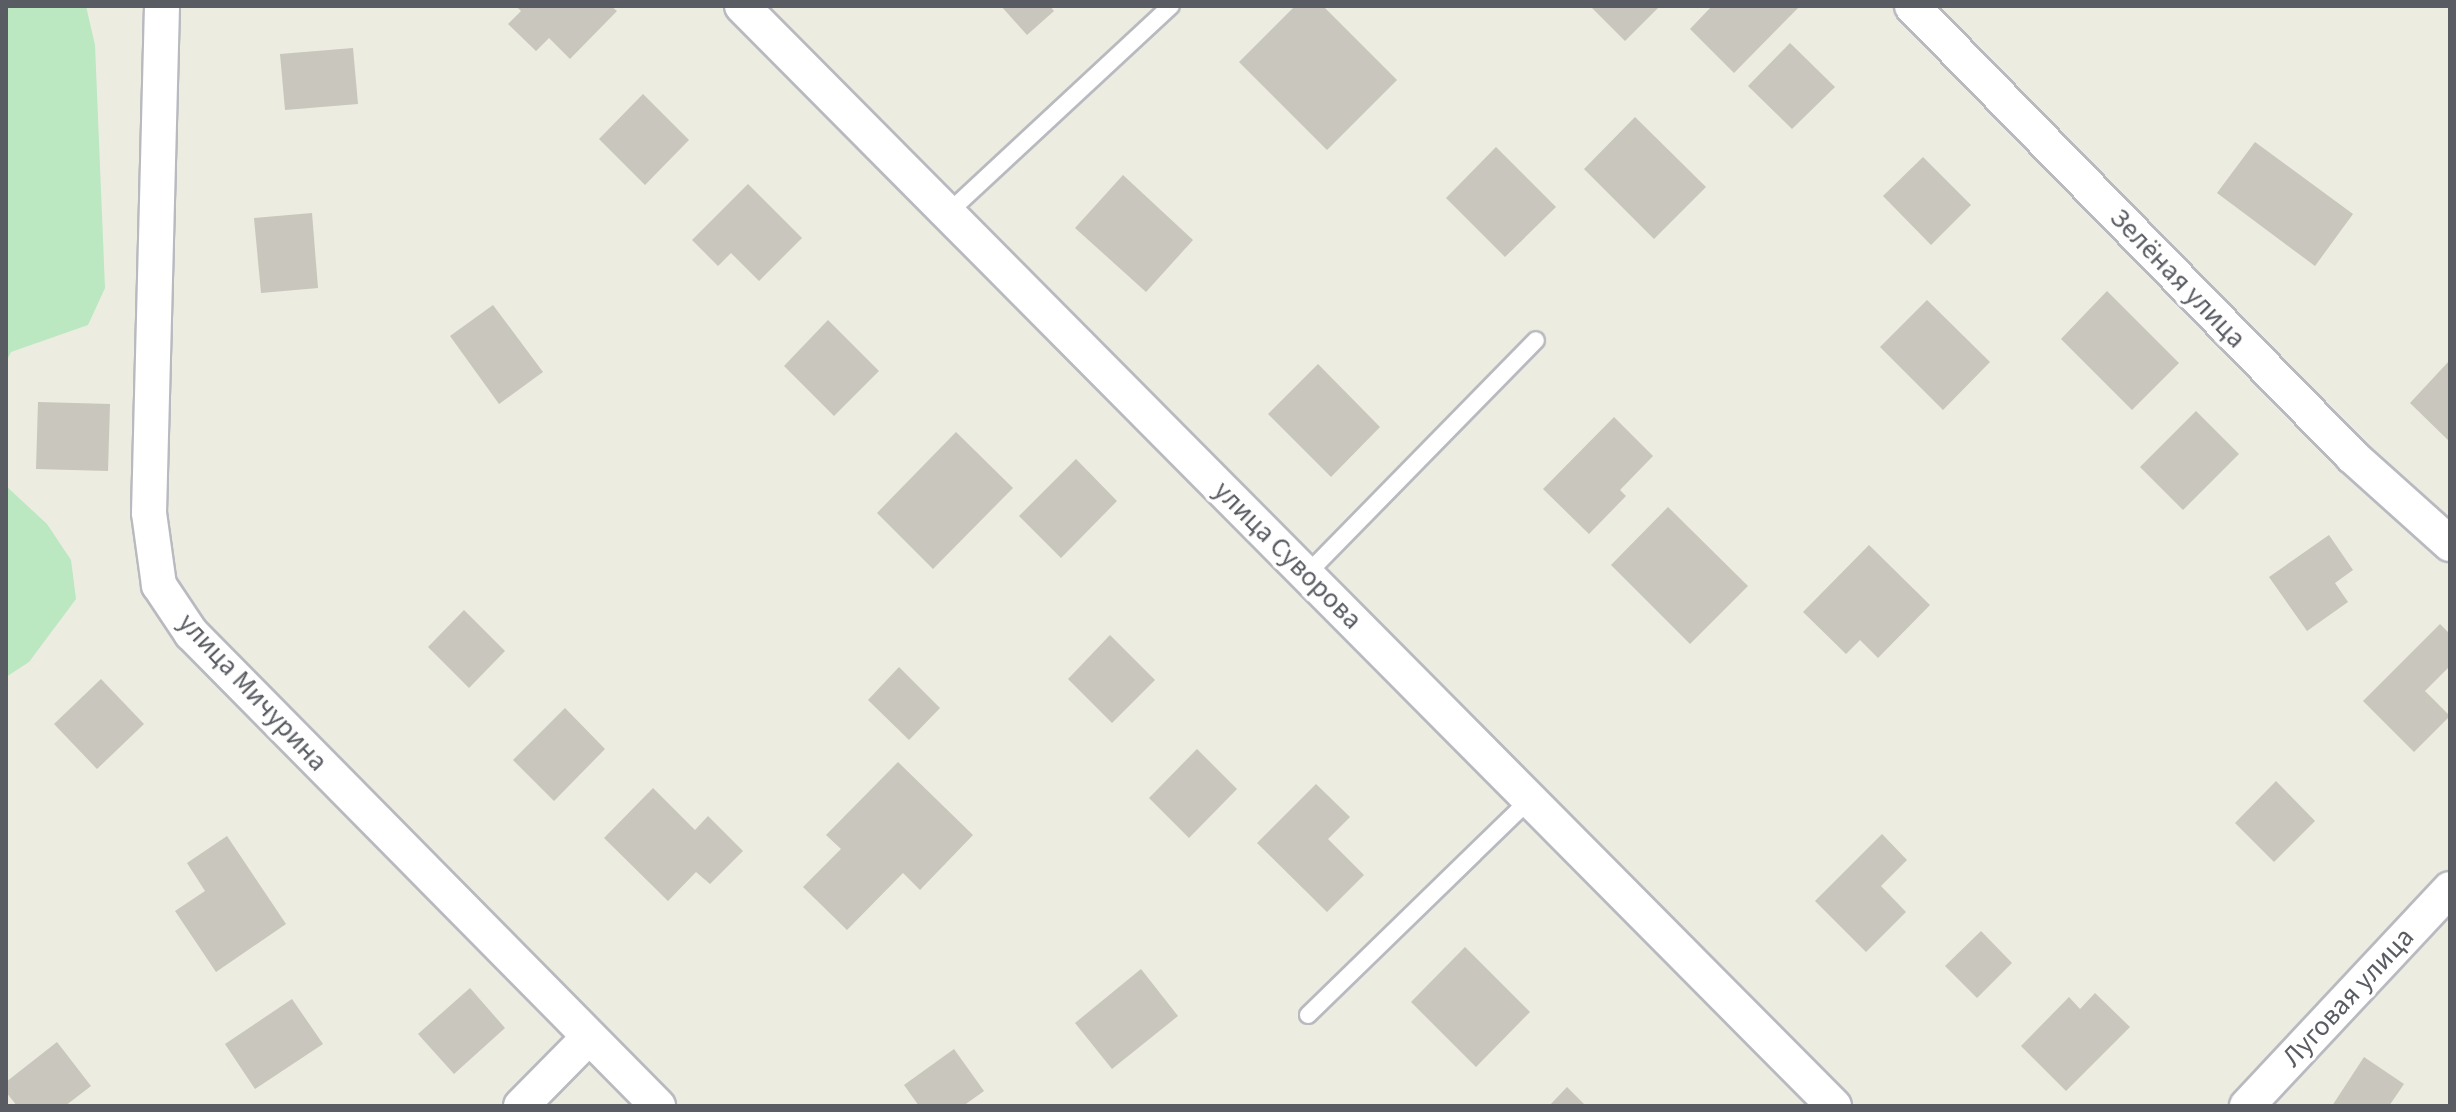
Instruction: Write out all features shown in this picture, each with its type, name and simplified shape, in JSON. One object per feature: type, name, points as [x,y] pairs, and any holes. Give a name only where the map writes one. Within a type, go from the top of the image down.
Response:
[{"type":"street","name":"улица Мичурина","points":[[162,6],[149,513],[159,585],[191,633],[658,1106]]},
{"type":"street","name":"улица Суворова","points":[[742,6],[1834,1106]]},
{"type":"street","name":"Зелёная улица","points":[[1912,6],[2352,456],[2450,544]]},
{"type":"street","name":"Луговая улица","points":[[2247,1106],[2450,889]]},
{"type":"street","points":[[521,1106],[589,1037]]},
{"type":"lane","points":[[948,213],[1171,6]]},
{"type":"lane","points":[[1307,574],[1536,340]]},
{"type":"lane","points":[[1308,1015],[1531,798]]},
{"type":"green space","points":[[6,6],[86,6],[95,45],[105,288],[88,325],[11,352],[6,362]]},
{"type":"green space","points":[[6,486],[47,524],[71,560],[76,599],[29,662],[6,677]]},
{"type":"building","points":[[516,6],[611,6],[617,11],[570,59],[549,38],[536,51],[508,24],[521,11]]},
{"type":"building","points":[[1001,6],[1050,6],[1054,11],[1027,35]]},
{"type":"building","points":[[1295,6],[1323,6],[1397,80],[1327,150],[1239,62]]},
{"type":"building","points":[[1590,6],[1660,6],[1625,41]]},
{"type":"building","points":[[1712,6],[1800,6],[1734,73],[1690,29]]},
{"type":"building","points":[[1790,43],[1835,87],[1792,129],[1748,86]]},
{"type":"building","points":[[353,48],[358,104],[285,110],[280,54]]},
{"type":"building","points":[[643,94],[689,140],[645,185],[599,139]]},
{"type":"building","points":[[1635,117],[1706,187],[1654,239],[1584,169]]},
{"type":"building","points":[[2255,142],[2353,214],[2315,266],[2217,193]]},
{"type":"building","points":[[1496,147],[1556,207],[1505,257],[1446,198]]},
{"type":"building","points":[[1923,157],[1971,205],[1931,245],[1883,196]]},
{"type":"building","points":[[1123,175],[1193,240],[1146,292],[1075,228]]},
{"type":"building","points":[[748,184],[802,238],[759,281],[731,253],[718,266],[692,240]]},
{"type":"building","points":[[312,213],[318,288],[261,293],[254,218]]},
{"type":"building","points":[[2107,291],[2179,363],[2132,410],[2061,339]]},
{"type":"building","points":[[1927,300],[1990,362],[1943,410],[1880,347]]},
{"type":"building","points":[[493,305],[543,372],[499,404],[450,336]]},
{"type":"building","points":[[828,320],[879,371],[834,416],[784,366]]},
{"type":"building","points":[[2450,360],[2450,442],[2410,403]]},
{"type":"building","points":[[1318,364],[1380,427],[1331,477],[1268,414]]},
{"type":"building","points":[[38,402],[110,404],[108,471],[36,469]]},
{"type":"building","points":[[2196,411],[2239,454],[2183,510],[2140,467]]},
{"type":"building","points":[[1614,417],[1653,456],[1620,490],[1626,496],[1589,534],[1543,489]]},
{"type":"building","points":[[956,432],[1013,488],[933,569],[877,513]]},
{"type":"building","points":[[1076,459],[1117,501],[1061,558],[1019,516]]},
{"type":"building","points":[[1668,507],[1748,586],[1690,644],[1611,565]]},
{"type":"building","points":[[2329,535],[2353,570],[2335,583],[2348,602],[2307,631],[2269,577]]},
{"type":"building","points":[[1869,545],[1930,605],[1878,658],[1860,640],[1846,654],[1803,612]]},
{"type":"building","points":[[464,610],[505,651],[469,688],[428,647]]},
{"type":"building","points":[[2440,624],[2450,634],[2450,666],[2425,691],[2450,716],[2414,752],[2363,701]]},
{"type":"building","points":[[1110,635],[1155,680],[1112,723],[1068,679]]},
{"type":"building","points":[[899,667],[940,708],[909,740],[868,700]]},
{"type":"building","points":[[101,679],[144,724],[97,769],[54,724]]},
{"type":"building","points":[[565,708],[605,749],[554,801],[513,760]]},
{"type":"building","points":[[1197,749],[1237,789],[1189,838],[1149,798]]},
{"type":"building","points":[[898,762],[973,835],[920,890],[903,873],[847,930],[803,887],[841,849],[826,835]]},
{"type":"building","points":[[2276,781],[2315,821],[2274,862],[2235,823]]},
{"type":"building","points":[[1316,784],[1350,817],[1328,839],[1364,875],[1327,912],[1257,843]]},
{"type":"building","points":[[653,788],[695,830],[708,816],[743,851],[710,884],[696,872],[668,901],[604,838]]},
{"type":"building","points":[[1882,834],[1907,860],[1881,886],[1906,912],[1866,952],[1815,901]]},
{"type":"building","points":[[227,836],[286,924],[216,972],[175,911],[205,891],[187,863]]},
{"type":"building","points":[[1981,931],[2012,963],[1977,998],[1945,966]]},
{"type":"building","points":[[1465,947],[1530,1012],[1476,1067],[1411,1002]]},
{"type":"building","points":[[1141,969],[1178,1016],[1112,1069],[1075,1023]]},
{"type":"building","points":[[470,988],[505,1028],[454,1074],[418,1034]]},
{"type":"building","points":[[2095,993],[2130,1027],[2066,1091],[2021,1046],[2069,997],[2080,1009]]},
{"type":"building","points":[[292,999],[323,1044],[255,1089],[225,1044]]},
{"type":"building","points":[[57,1042],[91,1086],[65,1106],[17,1106],[6,1092],[6,1082]]},
{"type":"building","points":[[954,1049],[984,1091],[963,1106],[919,1106],[904,1085]]},
{"type":"building","points":[[2364,1057],[2404,1084],[2389,1106],[2332,1106]]},
{"type":"building","points":[[1567,1087],[1586,1106],[1549,1106]]}]
